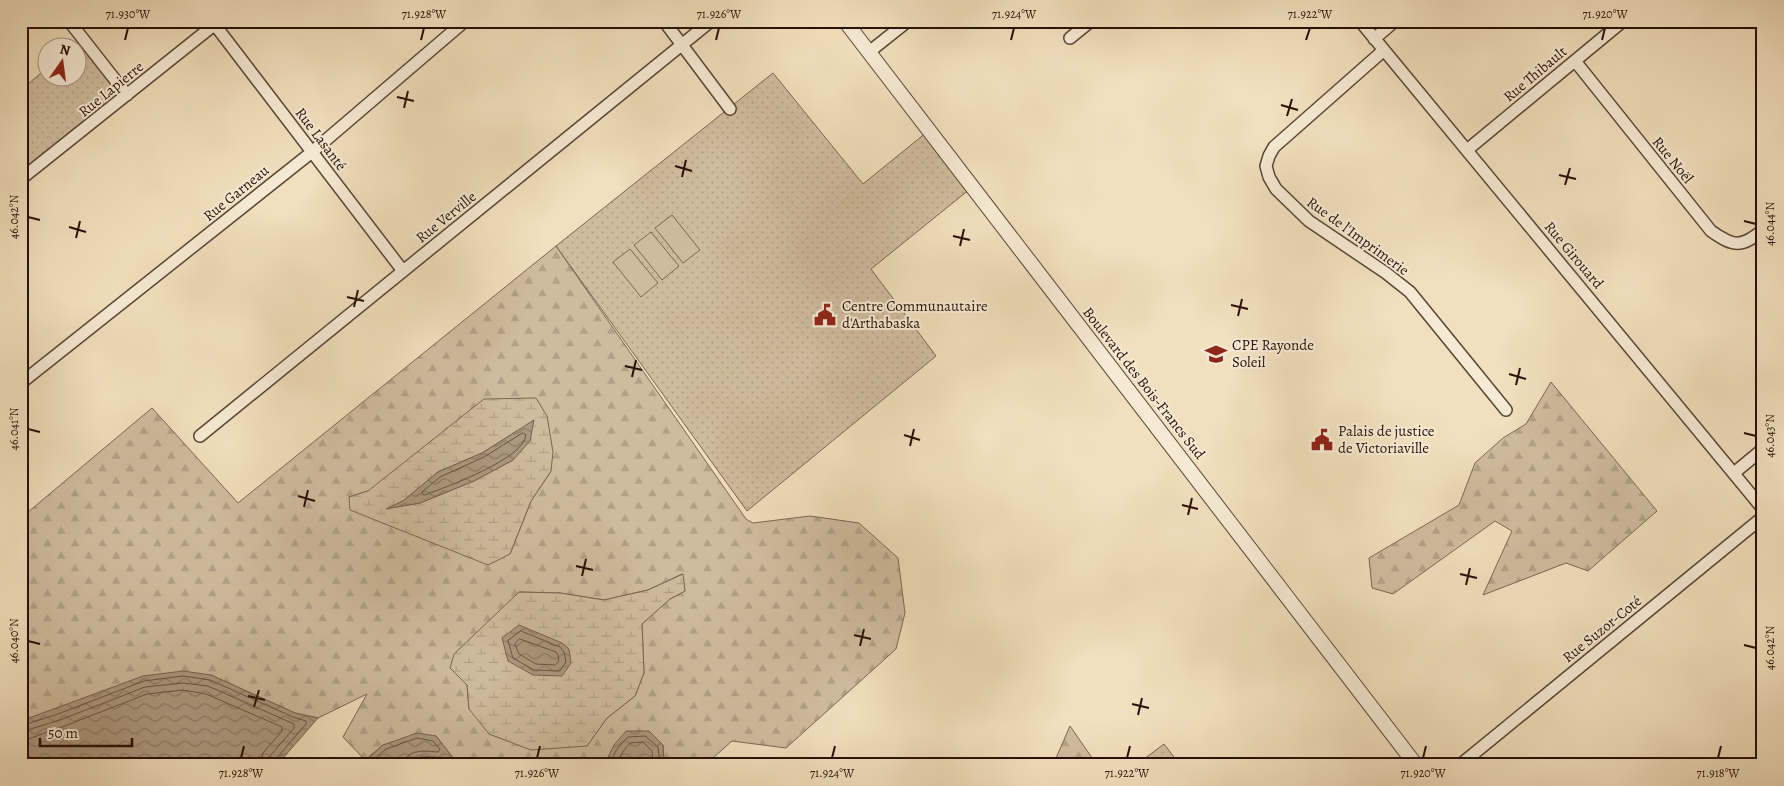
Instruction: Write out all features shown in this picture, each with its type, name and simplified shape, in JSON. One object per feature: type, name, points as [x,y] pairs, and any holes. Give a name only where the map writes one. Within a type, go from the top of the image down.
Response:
[{"type":"street","points":[[69,21],[127,95]]},
{"type":"street","name":"Rue Garneau","points":[[21,383],[312,152],[465,21]]},
{"type":"street","points":[[664,21],[730,109]]},
{"type":"street","name":"Rue Verville","points":[[200,436],[711,21]]},
{"type":"street","name":"Boulevard des Bois-Francs Sud","points":[[845,21],[1416,765]]},
{"type":"street","points":[[869,52],[908,21]]},
{"type":"street","points":[[1070,38],[1091,21]]},
{"type":"street","name":"Rue Girouard","points":[[1360,21],[1763,509]]},
{"type":"street","points":[[1374,38],[1394,21]]},
{"type":"street","name":"Rue Thibault","points":[[1467,150],[1623,21]]},
{"type":"street","name":"Rue Lapierre","points":[[21,179],[217,23]]},
{"type":"street","name":"Rue Lasanté","points":[[217,23],[403,272]]},
{"type":"street","name":"Rue de l'Imprimerie","points":[[1384,50],[1274,147],[1266,166],[1269,177],[1276,189],[1309,222],[1386,273],[1410,292],[1506,410]]},
{"type":"street","name":"Rue Noël","points":[[1575,61],[1711,231],[1724,240],[1738,244],[1750,240],[1763,230]]},
{"type":"street","points":[[1734,473],[1763,449]]},
{"type":"street","name":"Rue Suzor-Coté","points":[[1460,765],[1763,517]]},
{"type":"green space","points":[[88,43],[127,95],[21,179],[21,90],[38,76],[38,88],[88,88]]},
{"type":"green space","points":[[773,73],[863,184],[927,132],[970,189],[871,269],[936,356],[747,511],[556,246]]},
{"type":"green space","points":[[672,215],[700,250],[683,263],[655,228]]},
{"type":"green space","points":[[651,232],[679,266],[662,280],[634,245]]},
{"type":"green space","points":[[556,246],[746,519],[753,523],[810,516],[859,523],[898,558],[905,613],[896,649],[786,748],[732,741],[705,765],[666,765],[664,763],[663,745],[607,759],[609,765],[464,765],[454,759],[436,736],[383,745],[365,760],[343,737],[367,694],[318,718],[295,713],[211,675],[56,709],[21,721],[21,518],[152,408],[238,503]],"holes":[[[551,471],[531,501],[510,554],[349,497],[368,491]],[[682,574],[685,591],[670,599],[642,624],[644,673],[635,696],[607,718],[587,746],[469,709],[467,685],[519,592],[560,593],[604,600],[648,590]]]},
{"type":"green space","points":[[630,249],[658,283],[641,297],[613,262]]},
{"type":"green space","points":[[1551,382],[1657,511],[1588,571],[1566,563],[1483,595],[1512,531],[1495,521],[1393,594],[1372,588],[1369,558],[1459,505],[1475,463],[1503,438],[1526,424]]},
{"type":"green space","points":[[536,398],[547,416],[553,452],[551,471],[531,501],[510,554],[488,565],[350,510],[349,497],[368,491],[484,399]],"holes":[[[533,421],[513,460],[474,481],[420,503],[388,508],[403,501],[438,472],[482,453]]]},
{"type":"green space","points":[[683,574],[685,591],[670,599],[642,624],[644,673],[635,696],[607,718],[587,746],[531,750],[489,734],[469,709],[467,685],[450,668],[454,654],[519,592],[560,593],[604,600],[648,590]]},
{"type":"green space","points":[[1070,726],[1097,765],[1053,765]]},
{"type":"green space","points":[[1164,744],[1180,765],[1136,765]]},
{"type":"water","points":[[534,420],[530,441],[513,460],[474,481],[420,503],[386,509],[403,501],[438,472],[482,453]]},
{"type":"water","points":[[519,625],[562,643],[569,649],[571,663],[562,676],[533,675],[508,661],[502,638]]},
{"type":"water","points":[[183,671],[211,675],[295,713],[318,718],[277,765],[21,765],[21,721],[143,676]]},
{"type":"water","points":[[626,731],[649,731],[663,745],[664,763],[666,765],[609,765],[607,759],[614,745]]},
{"type":"water","points":[[417,733],[436,736],[454,759],[464,765],[445,765],[436,757],[417,756],[406,765],[361,765],[383,745]]},
{"type":"place","name":"Centre Communautaire d'Arthabaska","points":[[825,315]]},
{"type":"place","name":"CPE Rayonde Soleil","points":[[1216,354]]},
{"type":"place","name":"Palais de justice de Victoriaville","points":[[1322,440]]}]
